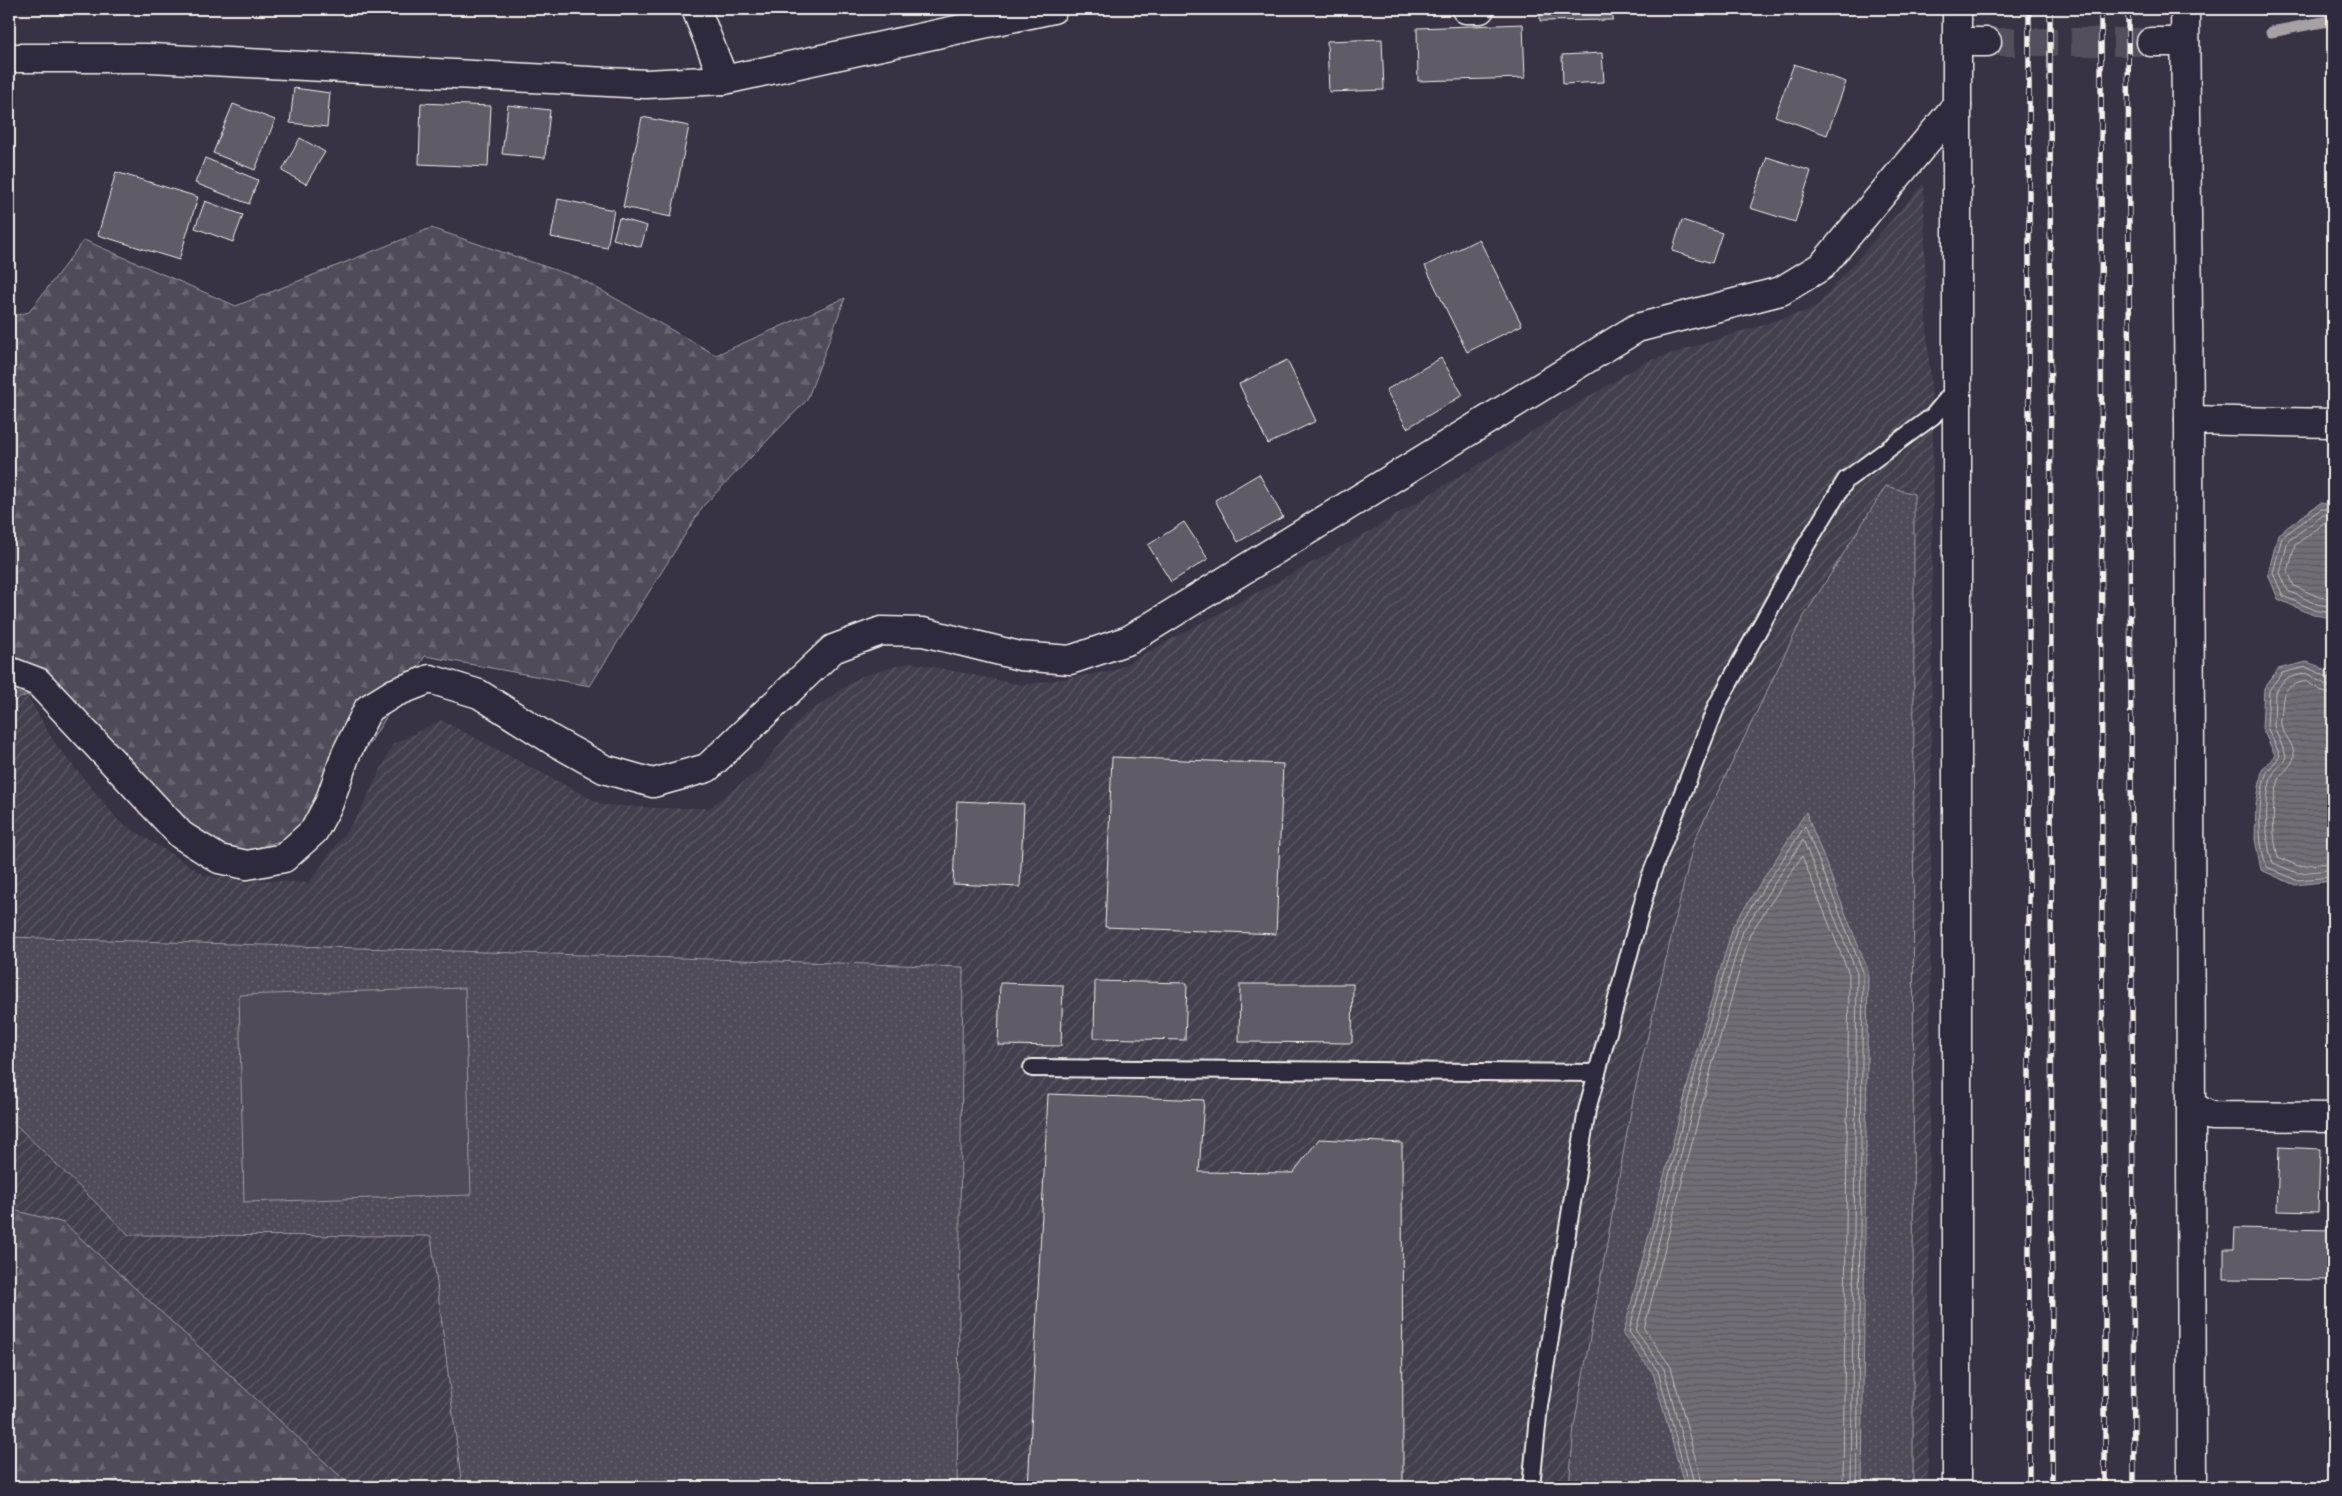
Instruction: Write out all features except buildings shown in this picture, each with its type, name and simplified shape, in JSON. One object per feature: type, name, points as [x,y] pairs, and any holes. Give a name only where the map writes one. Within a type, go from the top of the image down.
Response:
[{"type":"street","points":[[696,9],[724,80]]},
{"type":"street","points":[[9,58],[151,58],[646,84],[724,80],[1053,9]]},
{"type":"street","points":[[1466,9],[1480,9]]},
{"type":"street","points":[[1957,9],[1957,1487]]},
{"type":"street","points":[[2185,9],[2189,420],[2192,1487]]},
{"type":"street","points":[[1957,42],[1987,42]]},
{"type":"street","points":[[2151,42],[2185,42]]},
{"type":"street","points":[[9,671],[38,682],[180,835],[219,859],[247,865],[284,858],[314,831],[329,803],[346,754],[368,709],[394,693],[430,679],[479,694],[552,740],[604,769],[654,783],[707,768],[833,649],[881,631],[923,632],[1020,656],[1070,660],[1129,640],[1637,328],[1781,291],[1822,266],[1957,105]]},
{"type":"street","points":[[2189,420],[2333,423]]},
{"type":"street","points":[[2191,1106],[2211,1116],[2333,1117]]},
{"type":"lane","points":[[1531,1487],[1546,1366],[1587,1110],[1649,880],[1717,705],[1797,560],[1846,480],[1933,416],[1957,387]]},
{"type":"lane","points":[[1032,1068],[1597,1073]]},
{"type":"shaded area","points":[[1924,183],[1926,315],[1933,416],[1928,1487],[311,1487],[9,1212],[9,704],[27,695],[56,745],[119,821],[206,876],[309,883],[360,812],[393,744],[441,720],[603,805],[709,808],[759,770],[801,718],[859,677],[910,662],[1022,685],[1113,671],[1370,531],[1645,362],[1815,308]]},
{"type":"green space","points":[[431,228],[579,278],[716,355],[845,298],[807,400],[703,506],[590,686],[425,656],[314,831],[219,859],[85,733],[27,695],[9,703],[9,317],[29,312],[84,240],[236,306]]},
{"type":"green space","points":[[1886,486],[1914,494],[1913,1487],[1569,1487],[1574,1426],[1634,1094],[1694,841],[1801,621]]},
{"type":"green space","points":[[9,937],[963,967],[957,1487],[462,1487],[431,1236],[129,1235],[9,1118]]},
{"type":"green space","points":[[465,988],[471,1195],[244,1202],[239,995]]},
{"type":"green space","points":[[9,1209],[64,1223],[352,1487],[9,1487]]},
{"type":"water","points":[[2320,503],[2333,505],[2333,618],[2313,615],[2278,599],[2268,574],[2278,534]]},
{"type":"water","points":[[2307,662],[2318,666],[2333,677],[2333,881],[2295,885],[2261,870],[2255,839],[2256,805],[2262,770],[2275,755],[2262,728],[2264,688],[2278,669]]},
{"type":"water","points":[[1806,812],[1868,971],[1862,1487],[1685,1487],[1653,1373],[1623,1335],[1696,1053],[1733,926]]},
{"type":"waterway","points":[[2271,32],[2333,20]]},
{"type":"tunnel","points":[[1987,42],[2151,42]]},
{"type":"railway","points":[[2029,9],[2029,1487]]},
{"type":"railway","points":[[2050,9],[2052,1487]]},
{"type":"railway","points":[[2101,9],[2102,981],[2105,1487]]},
{"type":"railway","points":[[2128,9],[2134,1487]]}]
